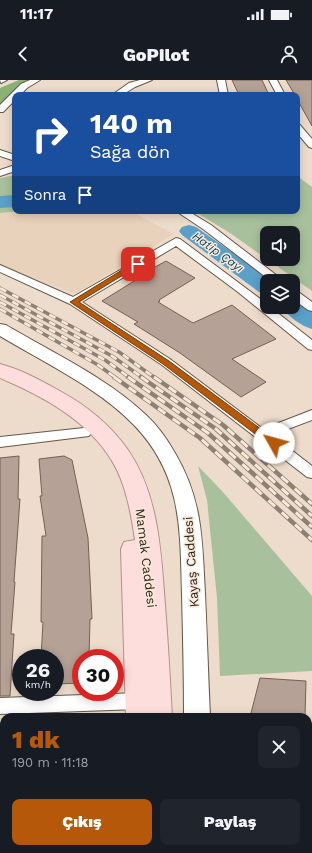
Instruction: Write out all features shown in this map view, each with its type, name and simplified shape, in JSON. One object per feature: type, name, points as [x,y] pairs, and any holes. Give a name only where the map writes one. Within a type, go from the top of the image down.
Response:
[{"type":"main road","name":"Mamak Caddesi","points":[[0,370],[39,387],[81,414],[109,441],[119,454],[134,486],[145,528],[151,578],[158,713]]},
{"type":"main road","name":"Mamak Caddesi","points":[[0,381],[51,406],[69,419],[106,457],[121,486],[131,529],[135,578],[140,709]]},
{"type":"street","points":[[18,92],[24,86],[36,80]]},
{"type":"street","points":[[120,92],[132,84],[148,80]]},
{"type":"street","points":[[221,80],[223,92]]},
{"type":"street","points":[[273,80],[279,92]]},
{"type":"street","points":[[0,110],[12,98]]},
{"type":"street","points":[[300,131],[312,145]]},
{"type":"street","points":[[0,153],[12,157]]},
{"type":"street","points":[[0,173],[12,169]]},
{"type":"street","points":[[186,214],[207,227],[269,274]]},
{"type":"street","points":[[74,302],[176,241],[242,290],[312,346]]},
{"type":"street","points":[[0,268],[74,302],[166,362],[312,473]]},
{"type":"street","points":[[300,299],[312,308]]},
{"type":"street","name":"Kayaş Caddesi","points":[[0,329],[61,363],[108,394],[140,420],[152,434],[168,459],[183,491],[192,547],[197,713]]},
{"type":"street","points":[[262,434],[312,415]]},
{"type":"street","points":[[0,442],[84,433]]},
{"type":"street","points":[[0,706],[140,709]]},
{"type":"shaded area","points":[[0,213],[136,214],[174,234],[75,294],[0,265]]},
{"type":"green space","points":[[19,80],[29,80],[12,92],[0,105],[0,88]]},
{"type":"green space","points":[[12,176],[12,212],[0,213],[0,178]]},
{"type":"green space","points":[[300,178],[312,187],[312,291],[300,283],[300,274],[288,274],[277,266],[300,266],[300,226],[260,226],[260,254],[230,233],[199,214],[300,214]]},
{"type":"green space","points":[[198,466],[222,491],[312,596],[312,671],[220,676],[217,598],[207,500]]},
{"type":"building","points":[[232,80],[262,80],[268,92],[238,92]]},
{"type":"building","points":[[286,80],[312,80],[312,126],[300,104],[300,92],[293,92]]},
{"type":"building","points":[[166,261],[195,278],[158,302],[193,323],[232,305],[276,339],[232,359],[266,382],[241,397],[180,353],[134,324],[138,322],[102,301],[139,278],[137,277]]},
{"type":"building","points":[[19,456],[18,499],[20,499],[11,634],[14,634],[10,696],[0,696],[0,458]]},
{"type":"building","points":[[64,456],[72,460],[88,538],[92,619],[90,619],[89,649],[72,649],[72,683],[64,684],[64,649],[42,649],[43,622],[41,622],[42,536],[46,536],[40,496],[42,496],[39,459]]},
{"type":"building","points":[[260,678],[306,681],[305,713],[251,713]]},
{"type":"waterway","name":"Hatip Çayı","points":[[0,202],[12,201]]},
{"type":"waterway","name":"Hatip Çayı","points":[[189,231],[260,282]]},
{"type":"waterway","name":"Hatip Çayı","points":[[300,313],[312,322]]},
{"type":"railway","points":[[0,288],[119,352],[155,378]]},
{"type":"railway","points":[[0,295],[112,356],[143,378]]},
{"type":"railway","points":[[0,302],[105,360],[130,378]]},
{"type":"railway","points":[[0,309],[98,365],[116,378]]},
{"type":"railway","points":[[114,377],[200,438],[312,540]]},
{"type":"railway","points":[[128,377],[208,433],[312,527]]},
{"type":"railway","points":[[141,377],[216,429],[312,516]]},
{"type":"railway","points":[[154,377],[223,425],[312,504]]},
{"type":"route","points":[[138,264],[74,302],[166,362],[274,443]]}]
